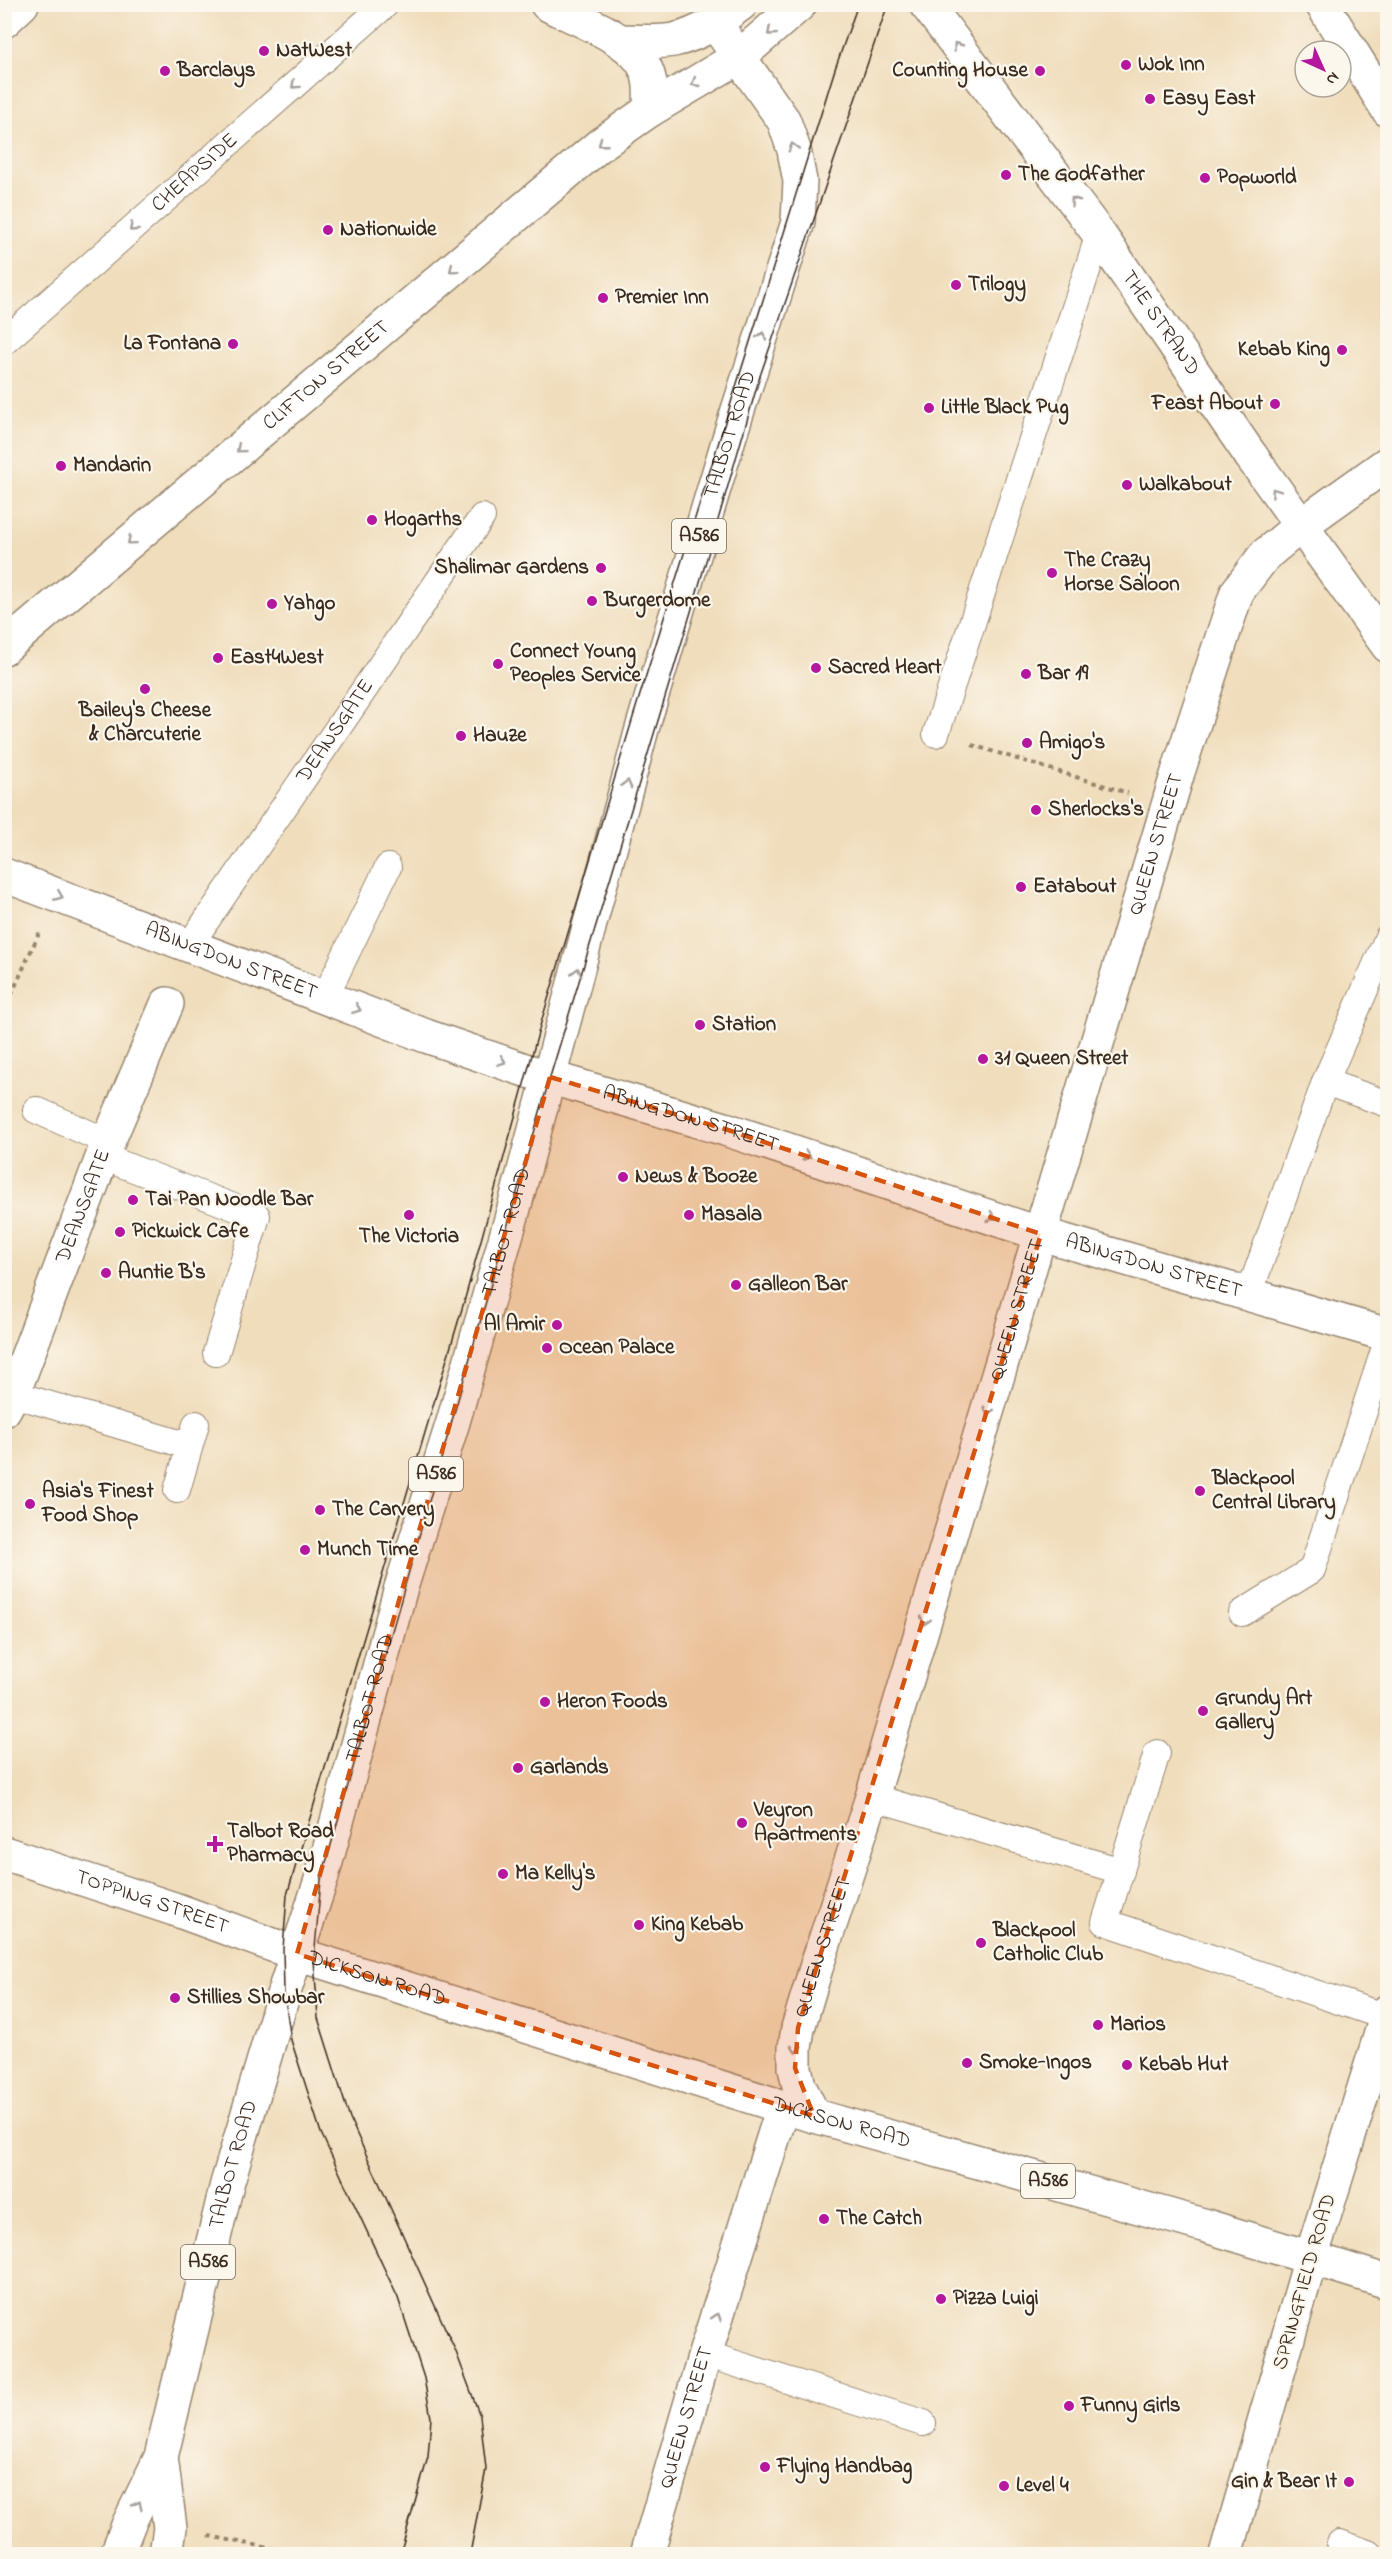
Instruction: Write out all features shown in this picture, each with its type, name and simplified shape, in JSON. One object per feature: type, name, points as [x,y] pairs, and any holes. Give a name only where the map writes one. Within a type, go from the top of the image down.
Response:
[{"type":"street","points":[[4,21],[22,4]]},
{"type":"street","points":[[547,4],[622,42],[636,55],[647,70],[650,110]]},
{"type":"street","name":"CLIFTON STREET","points":[[4,648],[601,144],[650,110],[739,57],[801,4]]},
{"type":"street","name":"THE STRAND","points":[[926,4],[1099,234],[1300,526],[1388,646]]},
{"type":"street","points":[[1322,4],[1388,110]]},
{"type":"street","points":[[622,42],[672,42],[691,36],[728,14]]},
{"type":"street","name":"TALBOT ROAD","points":[[117,2554],[129,2523],[161,2457],[227,2184],[321,1880],[400,1591],[453,1422],[550,1077],[642,729],[729,435],[798,222],[800,181],[791,140],[784,121],[739,57],[728,14]]},
{"type":"street","name":"QUEEN STREET","points":[[814,2116],[799,2086],[795,2068],[796,2038],[816,1968],[872,1797],[1169,805],[1237,592],[1265,555],[1300,526],[1388,463]]},
{"type":"street","name":"ABINGDON STREET","points":[[4,875],[426,1036],[550,1077],[725,1129],[1041,1234],[1388,1336]]},
{"type":"street","name":"DEANSGATE","points":[[9,1402],[106,1149],[167,1004]]},
{"type":"street","name":"TOPPING STREET","points":[[4,1853],[174,1909],[297,1954]]},
{"type":"street","name":"DICKSON ROAD","points":[[297,1954],[465,2009],[783,2107],[1192,2222],[1388,2282]]},
{"type":"street","name":"SPRINGFIELD ROAD","points":[[1226,2554],[1311,2258],[1387,2014]]},
{"type":"street","name":"QUEEN STREET","points":[[647,2554],[705,2354],[783,2107]]},
{"type":"street","name":"TALBOT ROAD","points":[[161,2457],[168,2541]]},
{"type":"lane","name":"CHEAPSIDE","points":[[4,342],[386,4]]},
{"type":"lane","points":[[936,734],[1099,234]]},
{"type":"lane","name":"DEANSGATE","points":[[189,946],[482,517]]},
{"type":"lane","points":[[325,997],[388,867]]},
{"type":"lane","points":[[1249,1294],[1325,1082],[1388,937]]},
{"type":"lane","points":[[1325,1082],[1388,1104]]},
{"type":"lane","points":[[36,1110],[106,1149],[257,1216],[216,1353]]},
{"type":"lane","points":[[1242,1613],[1312,1570],[1388,1336]]},
{"type":"lane","points":[[9,1402],[192,1435],[177,1490]]},
{"type":"lane","points":[[1157,1753],[1105,1922],[1387,2014]]},
{"type":"lane","points":[[872,1797],[1121,1871]]},
{"type":"lane","points":[[705,2354],[923,2423]]},
{"type":"lane","points":[[1340,2543],[1370,2554]]},
{"type":"path","points":[[936,734],[1169,805]]},
{"type":"path","points":[[4,1011],[58,896]]},
{"type":"path","points":[[168,2541],[300,2554]]},
{"type":"highlighted area","points":[[550,1077],[725,1129],[1041,1234],[798,2028],[795,2068],[814,2116],[297,1954]]},
{"type":"tram line","points":[[400,2554],[428,2457],[431,2418],[424,2378],[398,2298],[321,2133],[291,2040],[284,1992],[283,1949],[287,1895],[464,1302],[540,1026],[634,714],[835,69],[858,4]]},
{"type":"tram line","points":[[470,2554],[486,2469],[480,2416],[456,2352],[350,2119],[318,2018],[314,1960],[321,1880],[550,1077],[760,376],[888,4]]},
{"type":"place","name":"NatWest","points":[[264,51]]},
{"type":"place","name":"Wok Inn","points":[[1126,65]]},
{"type":"place","name":"Barclays","points":[[165,71]]},
{"type":"place","name":"Counting House","points":[[1040,71]]},
{"type":"place","name":"Easy East","points":[[1150,99]]},
{"type":"place","name":"The Godfather","points":[[1006,175]]},
{"type":"place","name":"Popworld","points":[[1205,178]]},
{"type":"place","name":"Nationwide","points":[[328,230]]},
{"type":"place","name":"Trilogy","points":[[956,285]]},
{"type":"place","name":"Premier Inn","points":[[603,298]]},
{"type":"place","name":"La Fontana","points":[[233,344]]},
{"type":"place","name":"Kebab King","points":[[1342,350]]},
{"type":"place","name":"Feast About","points":[[1275,404]]},
{"type":"place","name":"Little Black Pug","points":[[929,408]]},
{"type":"place","name":"Mandarin","points":[[61,466]]},
{"type":"place","name":"Walkabout","points":[[1127,485]]},
{"type":"place","name":"Hogarths","points":[[372,520]]},
{"type":"place","name":"Shalimar Gardens","points":[[601,568]]},
{"type":"place","name":"The Crazy Horse Saloon","points":[[1052,573]]},
{"type":"place","name":"Burgerdome","points":[[592,601]]},
{"type":"place","name":"Yahgo","points":[[272,604]]},
{"type":"place","name":"East4West","points":[[218,658]]},
{"type":"place","name":"Connect Young Peoples Service","points":[[498,664]]},
{"type":"place","name":"Sacred Heart","points":[[816,668]]},
{"type":"place","name":"Bar 19","points":[[1026,674]]},
{"type":"place","name":"Bailey's Cheese & Charcuterie","points":[[145,689]]},
{"type":"place","name":"Hauze","points":[[461,736]]},
{"type":"place","name":"Amigo's","points":[[1027,743]]},
{"type":"place","name":"Sherlocks's","points":[[1036,810]]},
{"type":"place","name":"Eatabout","points":[[1021,887]]},
{"type":"place","name":"Station","points":[[700,1025]]},
{"type":"place","name":"31 Queen Street","points":[[983,1059]]},
{"type":"place","name":"News & Booze","points":[[623,1177]]},
{"type":"place","name":"Tai Pan Noodle Bar","points":[[133,1200]]},
{"type":"place","name":"The Victoria","points":[[409,1215]]},
{"type":"place","name":"Masala","points":[[689,1215]]},
{"type":"place","name":"Pickwick Cafe","points":[[120,1232]]},
{"type":"place","name":"Auntie B's","points":[[106,1273]]},
{"type":"place","name":"Galleon Bar","points":[[736,1285]]},
{"type":"place","name":"Al Amir","points":[[557,1325]]},
{"type":"place","name":"Ocean Palace","points":[[547,1348]]},
{"type":"place","name":"Blackpool Central Library","points":[[1200,1491]]},
{"type":"place","name":"Asia's Finest Food Shop","points":[[30,1504]]},
{"type":"place","name":"The Carvery","points":[[320,1510]]},
{"type":"place","name":"Munch Time","points":[[305,1550]]},
{"type":"place","name":"Heron Foods","points":[[545,1702]]},
{"type":"place","name":"Grundy Art Gallery","points":[[1203,1711]]},
{"type":"place","name":"Garlands","points":[[518,1768]]},
{"type":"place","name":"Veyron Apartments","points":[[742,1823]]},
{"type":"place","name":"Talbot Road Pharmacy","points":[[215,1844]]},
{"type":"place","name":"Ma Kelly's","points":[[503,1874]]},
{"type":"place","name":"King Kebab","points":[[639,1925]]},
{"type":"place","name":"Blackpool Catholic Club","points":[[981,1943]]},
{"type":"place","name":"Stillies Showbar","points":[[175,1998]]},
{"type":"place","name":"Marios","points":[[1098,2025]]},
{"type":"place","name":"Smoke-Ingos","points":[[967,2063]]},
{"type":"place","name":"Kebab Hut","points":[[1127,2065]]},
{"type":"place","name":"The Catch","points":[[824,2219]]},
{"type":"place","name":"Pizza Luigi","points":[[941,2299]]},
{"type":"place","name":"Funny Girls","points":[[1069,2406]]},
{"type":"place","name":"Flying Handbag","points":[[765,2467]]},
{"type":"place","name":"Gin & Bear It","points":[[1349,2482]]},
{"type":"place","name":"Level 4","points":[[1004,2486]]}]
